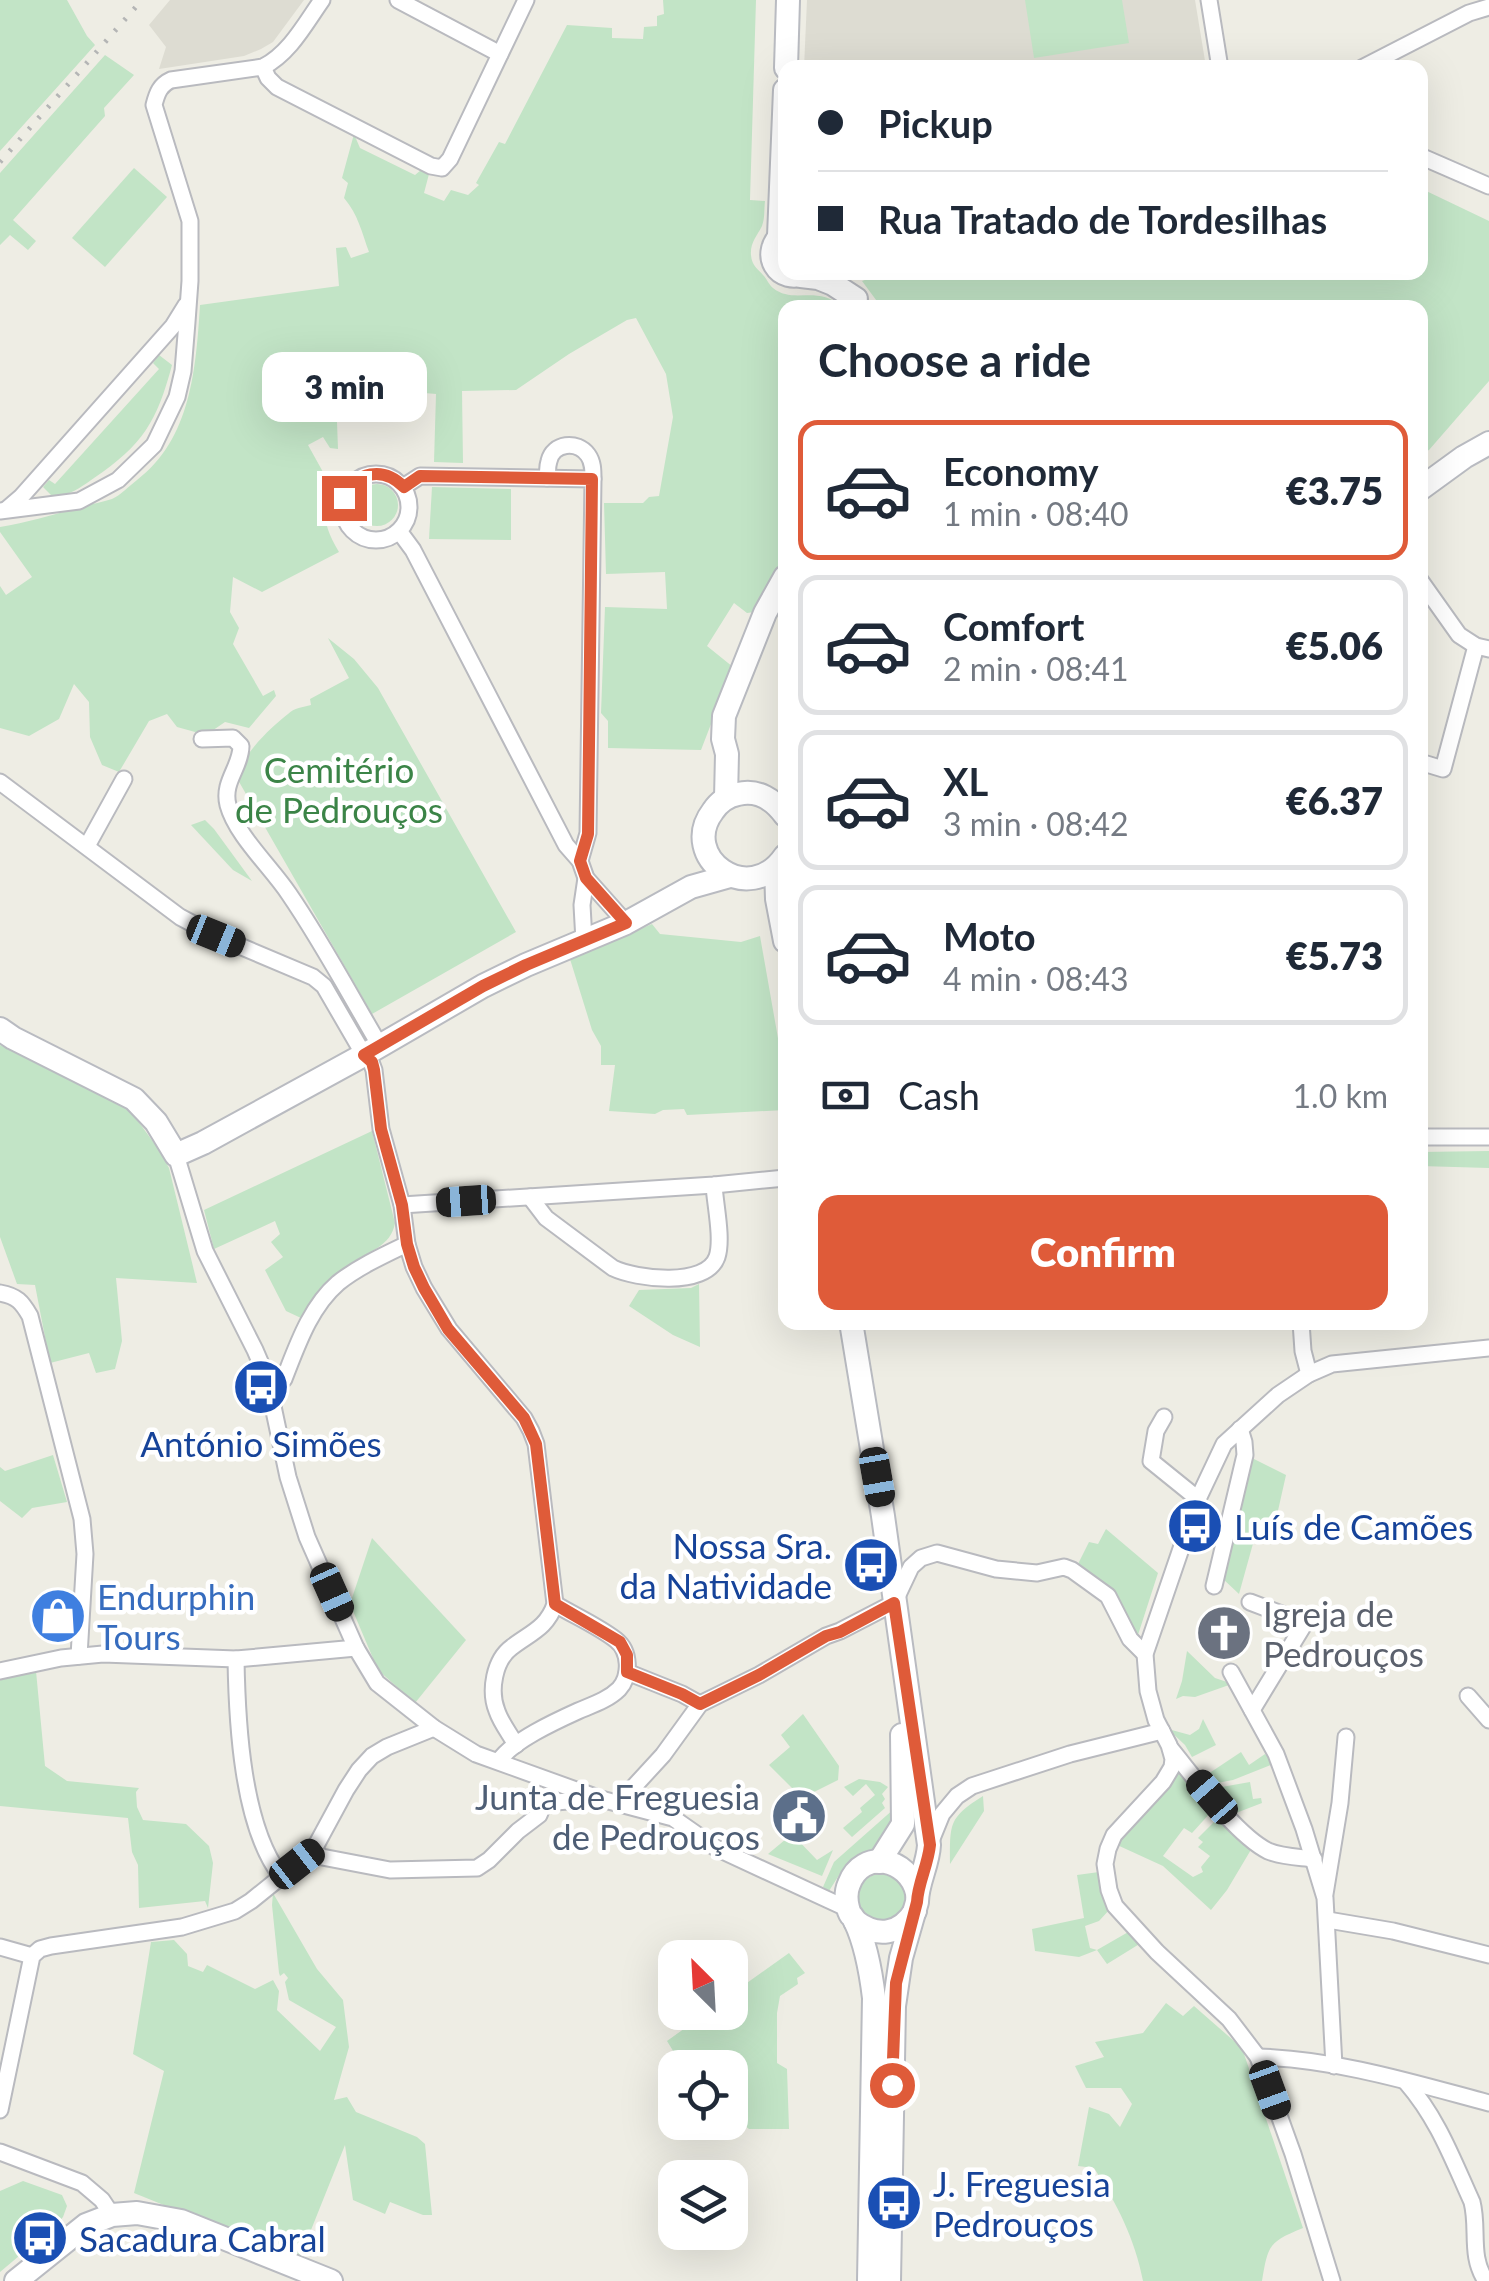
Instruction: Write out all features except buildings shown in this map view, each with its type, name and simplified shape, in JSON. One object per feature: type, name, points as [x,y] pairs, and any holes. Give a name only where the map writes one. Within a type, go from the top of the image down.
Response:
[{"type":"street","points":[[3,511],[79,501],[118,480],[154,445],[177,397],[183,371],[190,221],[154,105],[156,95],[171,80],[264,67],[284,54],[322,0]]},
{"type":"street","points":[[398,0],[500,54]]},
{"type":"street","points":[[264,67],[277,87],[431,166],[442,168],[450,159],[526,0]]},
{"type":"street","points":[[786,60],[788,0]]},
{"type":"street","points":[[1209,0],[1219,60]]},
{"type":"street","points":[[1376,60],[1475,7],[1489,8]]},
{"type":"street","points":[[1428,159],[1489,186]]},
{"type":"street","points":[[778,242],[772,253],[778,268]]},
{"type":"street","points":[[823,280],[855,300]]},
{"type":"street","points":[[3,511],[22,498],[173,326],[188,302]]},
{"type":"street","points":[[1428,483],[1489,443]]},
{"type":"street","points":[[547,478],[550,456],[560,448],[572,445],[586,452],[592,465],[588,834],[580,861]]},
{"type":"street","points":[[376,473],[404,487],[410,506],[399,531],[379,540],[358,535],[350,528],[343,508],[348,488],[365,475],[376,473]]},
{"type":"street","points":[[404,487],[420,476],[592,479]]},
{"type":"street","points":[[399,531],[413,550],[566,845],[580,861],[586,878],[626,923]]},
{"type":"street","points":[[726,798],[724,716],[778,590]]},
{"type":"street","points":[[1428,591],[1459,636],[1483,647],[1443,769],[1428,764]]},
{"type":"street","points":[[202,739],[233,738],[241,746],[226,790],[231,812],[289,894],[372,1050],[381,1129],[414,1267],[448,1329],[524,1418],[536,1444],[555,1604],[546,1624],[500,1659],[494,1700],[497,1713],[516,1745]]},
{"type":"street","points":[[727,754],[756,794]]},
{"type":"street","points":[[87,846],[124,779]]},
{"type":"street","points":[[0,782],[180,917],[313,977],[372,1050]]},
{"type":"street","points":[[778,805],[746,792],[726,798],[715,807],[704,832],[710,858],[730,876],[743,879],[777,864],[778,904]]},
{"type":"street","points":[[691,887],[705,846]]},
{"type":"street","points":[[176,1154],[203,1143],[483,986],[626,923],[691,887],[730,876]]},
{"type":"street","points":[[584,942],[582,904],[586,878]]},
{"type":"street","points":[[0,1029],[134,1098],[156,1122],[176,1154],[205,1251],[261,1362],[288,1478],[307,1537],[356,1648],[378,1682],[434,1728],[476,1754],[600,1799],[673,1818],[716,1848],[788,1880],[852,1916],[876,1932],[888,1932],[908,1921],[916,1902],[915,1884],[897,1865],[879,1862],[859,1870],[847,1888],[852,1916],[868,1962],[874,1998],[870,2281]]},
{"type":"street","points":[[1428,1138],[1489,1138]]},
{"type":"street","points":[[402,1205],[778,1179]]},
{"type":"street","points":[[530,1197],[546,1218],[614,1268],[626,1274],[680,1277],[704,1272],[717,1257],[714,1185]]},
{"type":"street","points":[[270,1389],[284,1379],[315,1310],[338,1284],[407,1244]]},
{"type":"street","points":[[0,1293],[14,1296],[30,1316],[82,1519],[85,1554],[79,1656]]},
{"type":"street","points":[[852,1330],[884,1516],[930,1845],[901,1958],[894,2006],[889,2281]]},
{"type":"street","points":[[1302,1330],[1309,1374]]},
{"type":"street","points":[[1332,2281],[1258,2057],[1229,2019],[1183,1978],[1115,1906],[1105,1864],[1114,1835],[1169,1775],[1173,1759],[1148,1690],[1145,1654],[1198,1499],[1224,1444],[1278,1396],[1309,1374],[1332,1364],[1489,1348]]},
{"type":"street","points":[[1164,1417],[1156,1431],[1151,1460],[1198,1499]]},
{"type":"street","points":[[1214,1586],[1244,1455],[1240,1428]]},
{"type":"street","points":[[627,1804],[626,1798],[634,1786],[663,1755],[700,1704],[894,1603],[911,1567],[921,1558],[937,1553],[996,1569],[1026,1572],[1064,1568],[1086,1578],[1108,1596],[1130,1639],[1145,1654]]},
{"type":"street","points":[[1250,1602],[1305,1624],[1252,1710]]},
{"type":"street","points":[[499,1761],[516,1745],[606,1699],[622,1686],[627,1672],[627,1655],[620,1642],[555,1604]]},
{"type":"street","points":[[879,1862],[903,1824],[901,1646]]},
{"type":"street","points":[[0,1671],[79,1656],[124,1654],[206,1660],[356,1648]]},
{"type":"street","points":[[236,1659],[239,1724],[257,1833],[281,1876]]},
{"type":"street","points":[[627,1672],[700,1704]]},
{"type":"street","points":[[1231,1672],[1276,1754],[1325,1898],[1334,2066]]},
{"type":"street","points":[[1468,1696],[1489,1720]]},
{"type":"street","points":[[0,2110],[32,1956],[51,1946],[200,1923],[251,1902],[313,1851],[346,1790],[372,1756],[434,1728]]},
{"type":"street","points":[[1325,1898],[1346,1737]]},
{"type":"street","points":[[930,1845],[942,1814],[972,1786],[1070,1754],[1166,1738]]},
{"type":"street","points":[[1166,1738],[1231,1820],[1258,1844],[1270,1852],[1314,1859]]},
{"type":"street","points":[[313,1851],[322,1857],[390,1870],[477,1868],[539,1815],[544,1803],[600,1799]]},
{"type":"street","points":[[1328,1920],[1393,1931],[1489,1955]]},
{"type":"street","points":[[0,1947],[32,1956]]},
{"type":"street","points":[[1258,2057],[1334,2066],[1441,2088],[1489,2103]]},
{"type":"street","points":[[1406,2082],[1434,2119],[1472,2202],[1477,2264],[1486,2281]]},
{"type":"street","points":[[0,2152],[82,2184],[102,2200],[112,2215]]},
{"type":"street","points":[[16,2281],[86,2225],[112,2215],[137,2213],[182,2221],[331,2281]]},
{"type":"shaded area","points":[[170,0],[304,0],[273,42],[261,49],[244,56],[159,69],[166,47],[149,25]]},
{"type":"shaded area","points":[[807,0],[1195,0],[1205,60],[804,60]]},
{"type":"green space","points":[[0,0],[67,0],[95,45],[0,151]]},
{"type":"green space","points":[[663,0],[756,0],[750,200],[765,201],[752,259],[781,293],[833,300],[778,300],[778,569],[755,612],[747,613],[734,603],[707,646],[733,667],[701,750],[608,748],[608,721],[601,713],[605,607],[667,609],[665,572],[606,574],[604,503],[643,503],[649,497],[659,496],[673,417],[666,374],[636,318],[569,354],[516,390],[462,391],[463,463],[434,462],[436,394],[336,395],[338,449],[330,448],[323,437],[308,445],[328,481],[325,518],[339,552],[262,592],[233,577],[230,612],[239,628],[233,644],[263,696],[274,690],[276,696],[249,728],[225,722],[206,735],[177,727],[167,714],[149,721],[119,772],[102,765],[90,737],[89,702],[74,684],[59,719],[29,736],[0,728],[0,586],[6,595],[32,577],[0,527],[112,499],[155,463],[180,423],[187,401],[200,305],[339,286],[336,248],[346,247],[351,258],[369,252],[344,198],[348,183],[342,178],[354,134],[360,148],[415,175],[421,170],[429,174],[424,193],[444,201],[451,190],[468,195],[479,185],[476,183],[499,142],[505,144],[567,25],[612,28],[612,38],[643,39],[644,27],[657,26],[657,16],[664,14]]},
{"type":"green space","points":[[1025,0],[1122,0],[1129,43],[1034,58]]},
{"type":"green space","points":[[105,55],[134,75],[104,108],[105,116],[13,220],[36,241],[28,250],[10,235],[0,245],[0,173]]},
{"type":"green space","points":[[134,168],[167,197],[105,267],[72,238]]},
{"type":"green space","points":[[1428,192],[1489,221],[1489,381],[1428,450],[1428,300],[876,300],[862,281],[1428,280]]},
{"type":"green space","points":[[159,355],[172,365],[146,430],[125,454],[94,478],[70,493],[52,496],[43,487],[49,480],[55,484],[159,369],[153,363]]},
{"type":"green space","points":[[377,484],[392,490],[398,505],[392,520],[377,526],[362,520],[356,505],[362,490]]},
{"type":"green space","points":[[432,487],[511,489],[511,540],[429,539]]},
{"type":"green space","name":"Cemitério de Pedrouços","points":[[328,638],[354,659],[378,688],[516,932],[372,1014],[238,780],[243,762],[273,727],[293,710],[311,705],[310,699],[349,678]]},
{"type":"green space","points":[[205,820],[252,881],[233,870],[191,825]]},
{"type":"green space","points":[[652,924],[660,934],[741,942],[760,936],[778,1038],[778,1110],[687,1115],[684,1109],[655,1114],[609,1111],[615,1065],[601,1065],[601,1046],[592,1030],[570,959]]},
{"type":"green space","points":[[0,1045],[130,1110],[169,1168],[197,1283],[116,1278],[122,1341],[115,1369],[96,1373],[89,1353],[50,1363],[35,1285],[17,1284],[0,1237]]},
{"type":"green space","points":[[372,1131],[395,1223],[393,1231],[384,1243],[336,1276],[301,1318],[286,1311],[265,1270],[283,1257],[271,1242],[280,1234],[275,1221],[214,1249],[204,1210]]},
{"type":"green space","points":[[1489,1151],[1489,1168],[1428,1166],[1428,1152]]},
{"type":"green space","points":[[699,1284],[700,1347],[673,1335],[629,1306],[639,1290],[691,1288]]},
{"type":"green space","points":[[53,1455],[67,1502],[32,1508],[22,1518],[0,1501],[0,1467],[5,1471]]},
{"type":"green space","points":[[1252,1458],[1286,1475],[1275,1524],[1266,1525],[1254,1540],[1239,1594],[1222,1578]]},
{"type":"green space","points":[[1106,1529],[1158,1573],[1137,1638],[1077,1566],[1089,1542],[1098,1544]]},
{"type":"green space","points":[[372,1538],[466,1640],[415,1703],[378,1670],[350,1604]]},
{"type":"green space","points":[[1187,1651],[1215,1678],[1229,1685],[1176,1699]]},
{"type":"green space","points":[[36,1671],[45,1766],[67,1781],[139,1788],[137,1807],[143,1820],[186,1824],[209,1846],[213,1863],[208,1908],[205,1901],[139,1908],[138,1865],[132,1852],[128,1818],[0,1806],[0,1679]]},
{"type":"green space","points":[[803,1714],[839,1766],[838,1780],[802,1798],[769,1765],[790,1747],[781,1735]]},
{"type":"green space","points":[[1203,1719],[1216,1745],[1192,1757],[1168,1729],[1190,1735],[1199,1729]]},
{"type":"green space","points":[[1241,1752],[1249,1765],[1265,1754],[1273,1764],[1212,1784],[1205,1776]]},
{"type":"green space","points":[[1179,1773],[1186,1776],[1212,1811],[1192,1833],[1184,1828],[1163,1856],[1193,1877],[1203,1872],[1201,1867],[1210,1856],[1198,1847],[1203,1842],[1198,1838],[1218,1818],[1252,1848],[1211,1910],[1163,1866],[1115,1844]]},
{"type":"green space","points":[[859,1779],[888,1787],[882,1794],[885,1808],[852,1837],[843,1828],[875,1795],[866,1784],[853,1796],[844,1787]]},
{"type":"green space","points":[[1250,1782],[1253,1799],[1261,1798],[1262,1803],[1236,1813],[1216,1788]]},
{"type":"green space","points":[[983,1796],[984,1811],[950,1864],[953,1823]]},
{"type":"green space","points":[[895,1808],[896,1814],[881,1842],[870,1853],[846,1864],[829,1891],[823,1887],[834,1862]]},
{"type":"green space","points":[[792,1834],[817,1860],[833,1850],[822,1876],[768,1854]]},
{"type":"green space","points":[[1099,1872],[1110,1909],[1099,1921],[1085,1926],[1090,1948],[1097,1950],[1079,1957],[1035,1951],[1032,1929],[1084,1918],[1077,1875]]},
{"type":"green space","points":[[881,1874],[898,1881],[905,1898],[898,1915],[881,1922],[864,1915],[857,1898],[864,1881]]},
{"type":"green space","points":[[273,1893],[317,1969],[343,2000],[349,2047],[334,2100],[347,2097],[356,2112],[425,2144],[432,2215],[390,2202],[385,2214],[353,2200],[345,2145],[299,2260],[134,2193],[164,2071],[133,2054],[151,1942],[174,1940],[187,1954],[188,1966],[203,1972],[207,1965],[255,1989],[273,1980],[279,1991],[277,2010],[320,2051],[336,2027],[289,2000],[285,1982],[288,1978],[279,1973]]},
{"type":"green space","points":[[1130,1931],[1141,1943],[1107,1964],[1097,1950]]},
{"type":"green space","points":[[789,1953],[805,1973],[797,1978],[798,1984],[780,1996],[777,2013],[777,2063],[787,2069],[789,2129],[748,2128],[748,2050],[673,2050],[667,2041],[682,2030],[748,2030],[748,1982]]},
{"type":"green space","points":[[1166,2003],[1183,2016],[1194,2006],[1242,2048],[1303,2228],[1272,2247],[1262,2281],[1143,2281],[1130,2236],[1110,2195],[1094,2168],[1078,2166],[1089,2107],[1109,2114],[1120,2127],[1132,2104],[1121,2088],[1086,2088],[1075,2066],[1104,2057],[1095,2042],[1143,2033]]},
{"type":"green space","points":[[23,2181],[62,2195],[67,2206],[57,2224],[0,2272],[0,2191]]},
{"type":"railway","points":[[0,162],[142,0]]},
{"type":"place","name":"António Simões","points":[[261,1387]]},
{"type":"place","name":"Luís de Camões","points":[[1195,1526]]},
{"type":"place","name":"Nossa Sra. da Natividade","points":[[871,1565]]},
{"type":"place","name":"Endurphin Tours","points":[[58,1616]]},
{"type":"place","name":"Igreja de Pedrouços","points":[[1224,1633]]},
{"type":"place","name":"Junta de Freguesia de Pedrouços","points":[[799,1816]]},
{"type":"place","name":"J. Freguesia Pedrouços","points":[[894,2203]]},
{"type":"place","name":"Sacadura Cabral","points":[[40,2238]]},
{"type":"route","points":[[344,498],[356,480],[376,473],[404,487],[420,476],[592,479],[588,834],[580,861],[586,878],[626,923],[483,986],[364,1055],[374,1070],[381,1129],[414,1267],[448,1329],[524,1418],[536,1444],[555,1604],[620,1642],[627,1655],[627,1672],[700,1704],[894,1603],[930,1845],[896,1983],[892,2085]]}]
